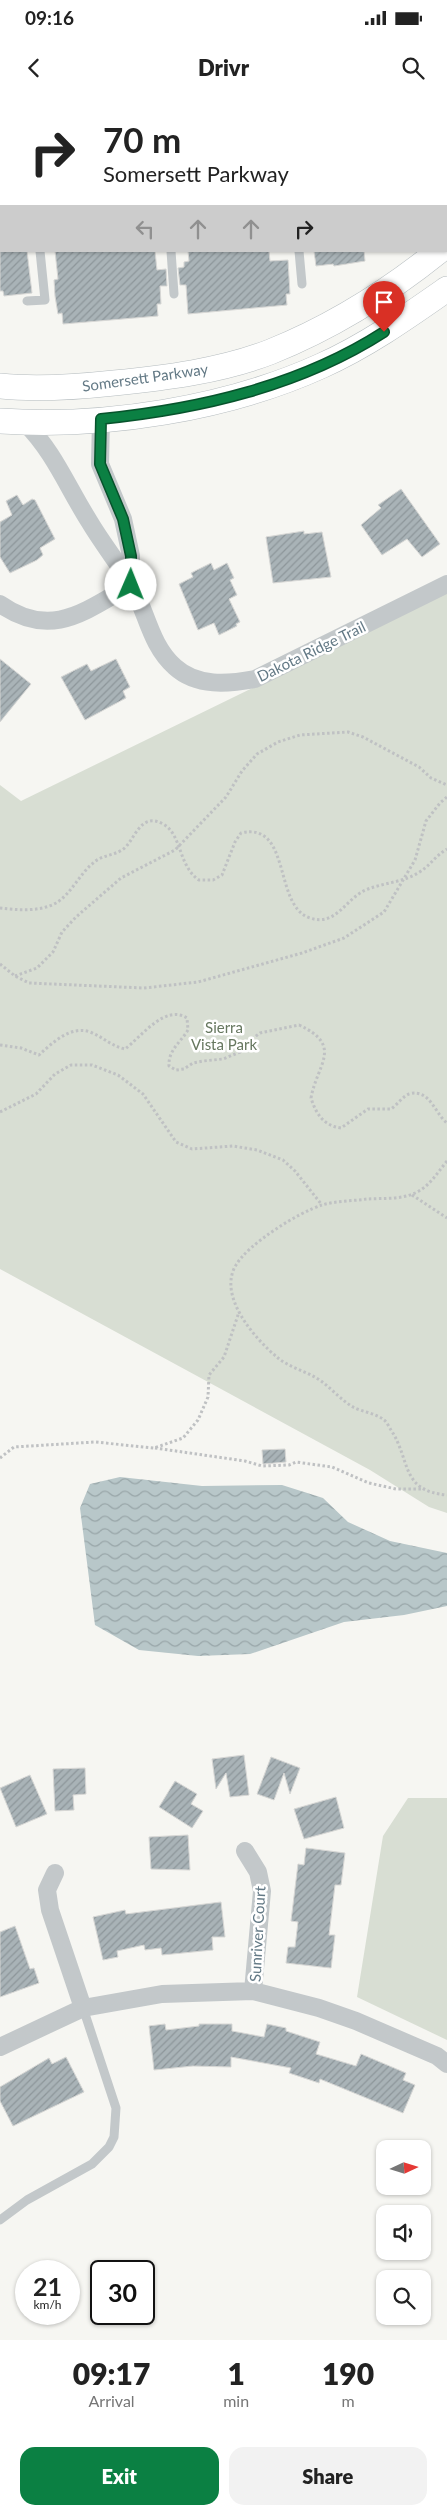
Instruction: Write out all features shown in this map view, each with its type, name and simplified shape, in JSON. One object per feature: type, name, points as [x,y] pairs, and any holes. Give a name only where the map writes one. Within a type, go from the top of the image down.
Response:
[{"type":"main road","name":"Somersett Parkway","points":[[0,386],[80,387],[151,380],[215,368],[268,353],[315,332],[368,302],[438,252]]},
{"type":"main road","points":[[0,421],[25,423],[146,415],[244,394],[322,366],[371,340],[447,289]]},
{"type":"street","name":"Dakota Ridge Trail","points":[[101,419],[100,464],[123,519],[131,556],[131,585]]},
{"type":"street","name":"Dakota Ridge Trail","points":[[25,423],[43,441],[92,526],[131,585],[161,653],[176,668],[194,678],[214,684],[235,683],[254,679],[447,584]]},
{"type":"street","points":[[0,604],[28,619],[54,622],[66,620],[82,613],[131,585]]},
{"type":"street","name":"Sunriver Court","points":[[245,1851],[258,1872],[262,1891],[253,1991]]},
{"type":"street","points":[[55,1873],[47,1890],[50,1910],[83,2008]]},
{"type":"street","points":[[0,2047],[83,2008],[162,1994],[201,1991],[253,1991],[319,2008],[356,2021],[437,2056],[447,2064]]},
{"type":"lane","points":[[27,301],[46,300],[40,252]]},
{"type":"lane","points":[[171,252],[174,294]]},
{"type":"lane","points":[[299,252],[302,284]]},
{"type":"lane","points":[[0,2220],[27,2200],[92,2164],[109,2147],[114,2137],[116,2108],[83,2008]]},
{"type":"path","points":[[15,976],[36,968],[53,952],[62,932],[76,917],[121,878],[160,859],[178,846],[226,797],[242,771],[257,754],[278,742],[300,735],[348,732],[362,737],[419,767],[431,778],[447,785]]},
{"type":"path","points":[[0,964],[15,976],[29,983],[144,988],[198,982],[302,953],[344,938],[384,912],[415,860],[426,821],[447,797]]},
{"type":"path","points":[[0,908],[16,911],[54,904],[64,897],[92,863],[100,857],[122,850],[140,826],[151,822],[162,823],[170,830],[186,867],[199,880],[213,880],[222,875],[235,842],[241,833],[253,830],[261,835],[274,850],[285,873],[292,904],[309,918],[320,920],[330,918],[338,913],[366,890],[405,878],[426,868],[434,857],[447,849]]},
{"type":"path","points":[[0,1045],[21,1048],[39,1055],[66,1034],[82,1030],[91,1032],[104,1042],[125,1049],[165,1015],[180,1014],[186,1018],[188,1030],[172,1050],[169,1059],[170,1066],[176,1070],[184,1069],[193,1063],[223,1059],[240,1052],[244,1045],[260,1033],[299,1025],[311,1032],[323,1044],[325,1060],[311,1098],[318,1114],[331,1126],[341,1128],[368,1109],[391,1109],[408,1094],[424,1095],[431,1101],[447,1123]]},
{"type":"path","points":[[0,1112],[36,1094],[55,1074],[71,1065],[92,1065],[118,1076],[143,1094],[176,1142],[192,1149],[233,1146],[257,1150],[283,1160],[296,1171],[322,1205]]},
{"type":"path","points":[[447,1161],[430,1183],[411,1194],[322,1205],[271,1233],[249,1248],[236,1264],[231,1274],[234,1303],[250,1330],[277,1358],[320,1380],[352,1406],[384,1420],[398,1439],[408,1474],[422,1489],[432,1494],[447,1495]]},
{"type":"path","points":[[411,1194],[447,1218]]},
{"type":"path","points":[[154,1448],[183,1438],[198,1420],[208,1398],[209,1374],[224,1358],[239,1312]]},
{"type":"path","points":[[0,1458],[14,1447],[95,1442],[245,1461],[262,1466],[289,1465],[296,1462],[332,1467],[369,1483],[396,1489],[422,1489]]},
{"type":"green space","name":"Sierra Vista Park","points":[[447,593],[447,1513],[429,1507],[370,1470],[0,1269],[0,785],[21,801]]},
{"type":"green space","points":[[408,1798],[447,1798],[447,2040],[357,1997],[383,1836]]},
{"type":"water","points":[[120,1477],[202,1486],[282,1485],[323,1498],[348,1522],[390,1541],[447,1553],[447,1606],[404,1615],[344,1622],[250,1654],[198,1656],[139,1650],[95,1625],[80,1508],[90,1484]]},
{"type":"building","points":[[0,252],[27,252],[32,293],[4,296],[3,291],[0,291]]},
{"type":"building","points":[[55,252],[155,252],[157,270],[166,269],[167,286],[160,286],[161,304],[157,304],[158,316],[63,324],[62,313],[58,314],[55,296],[54,280],[58,279]]},
{"type":"building","points":[[188,252],[269,252],[270,261],[288,260],[290,294],[286,294],[287,305],[188,314],[186,285],[180,285],[178,268],[184,267],[184,262],[189,261]]},
{"type":"building","points":[[314,252],[364,252],[365,261],[334,266],[333,264],[316,266]]},
{"type":"building","points":[[401,489],[440,544],[422,557],[407,539],[382,555],[361,525],[381,508],[378,505]]},
{"type":"building","points":[[17,495],[23,505],[32,499],[35,500],[55,539],[40,548],[43,555],[37,560],[10,573],[0,557],[0,522],[12,515],[6,501]]},
{"type":"building","points":[[304,531],[304,534],[322,532],[331,577],[273,583],[266,537]]},
{"type":"building","points":[[211,563],[214,570],[227,563],[234,578],[230,580],[237,595],[229,599],[240,622],[236,624],[237,626],[219,635],[214,623],[198,630],[179,584],[193,577],[191,573]]},
{"type":"building","points":[[0,659],[31,684],[0,722]]},
{"type":"building","points":[[116,659],[130,687],[123,691],[126,698],[85,720],[61,677],[87,664],[91,671]]},
{"type":"building","points":[[285,1449],[286,1462],[263,1464],[262,1450]]},
{"type":"building","points":[[244,1755],[249,1795],[230,1797],[226,1773],[216,1789],[212,1759]]},
{"type":"building","points":[[271,1757],[300,1768],[290,1794],[284,1773],[274,1800],[257,1794]]},
{"type":"building","points":[[85,1768],[86,1794],[73,1795],[74,1810],[55,1811],[53,1769]]},
{"type":"building","points":[[30,1775],[47,1814],[16,1827],[0,1788]]},
{"type":"building","points":[[175,1781],[197,1794],[191,1804],[203,1811],[192,1828],[159,1807]]},
{"type":"building","points":[[336,1797],[344,1828],[304,1839],[294,1809]]},
{"type":"building","points":[[188,1835],[190,1870],[151,1869],[149,1837]]},
{"type":"building","points":[[306,1848],[345,1853],[341,1885],[335,1885],[329,1935],[335,1935],[331,1968],[286,1963],[288,1947],[295,1947],[298,1922],[291,1921],[298,1864],[304,1865]]},
{"type":"building","points":[[221,1902],[225,1937],[212,1937],[213,1950],[162,1955],[161,1948],[145,1950],[144,1945],[117,1951],[118,1957],[103,1960],[93,1917],[125,1910],[126,1914]]},
{"type":"building","points":[[15,1926],[30,1969],[34,1968],[39,1983],[0,1997],[0,1932]]},
{"type":"building","points":[[165,2024],[166,2030],[199,2026],[199,2024],[232,2024],[232,2031],[264,2037],[267,2024],[286,2028],[286,2031],[320,2042],[316,2054],[356,2066],[361,2054],[406,2073],[403,2080],[415,2085],[403,2113],[320,2079],[319,2083],[289,2073],[291,2068],[231,2057],[231,2067],[193,2066],[154,2070],[149,2026]]},
{"type":"building","points":[[66,2057],[84,2092],[13,2126],[0,2101],[0,2087],[49,2058],[52,2064]]},
{"type":"route","points":[[131,585],[131,556],[123,519],[100,464],[101,419],[146,415],[244,394],[322,366],[384,332]]}]
